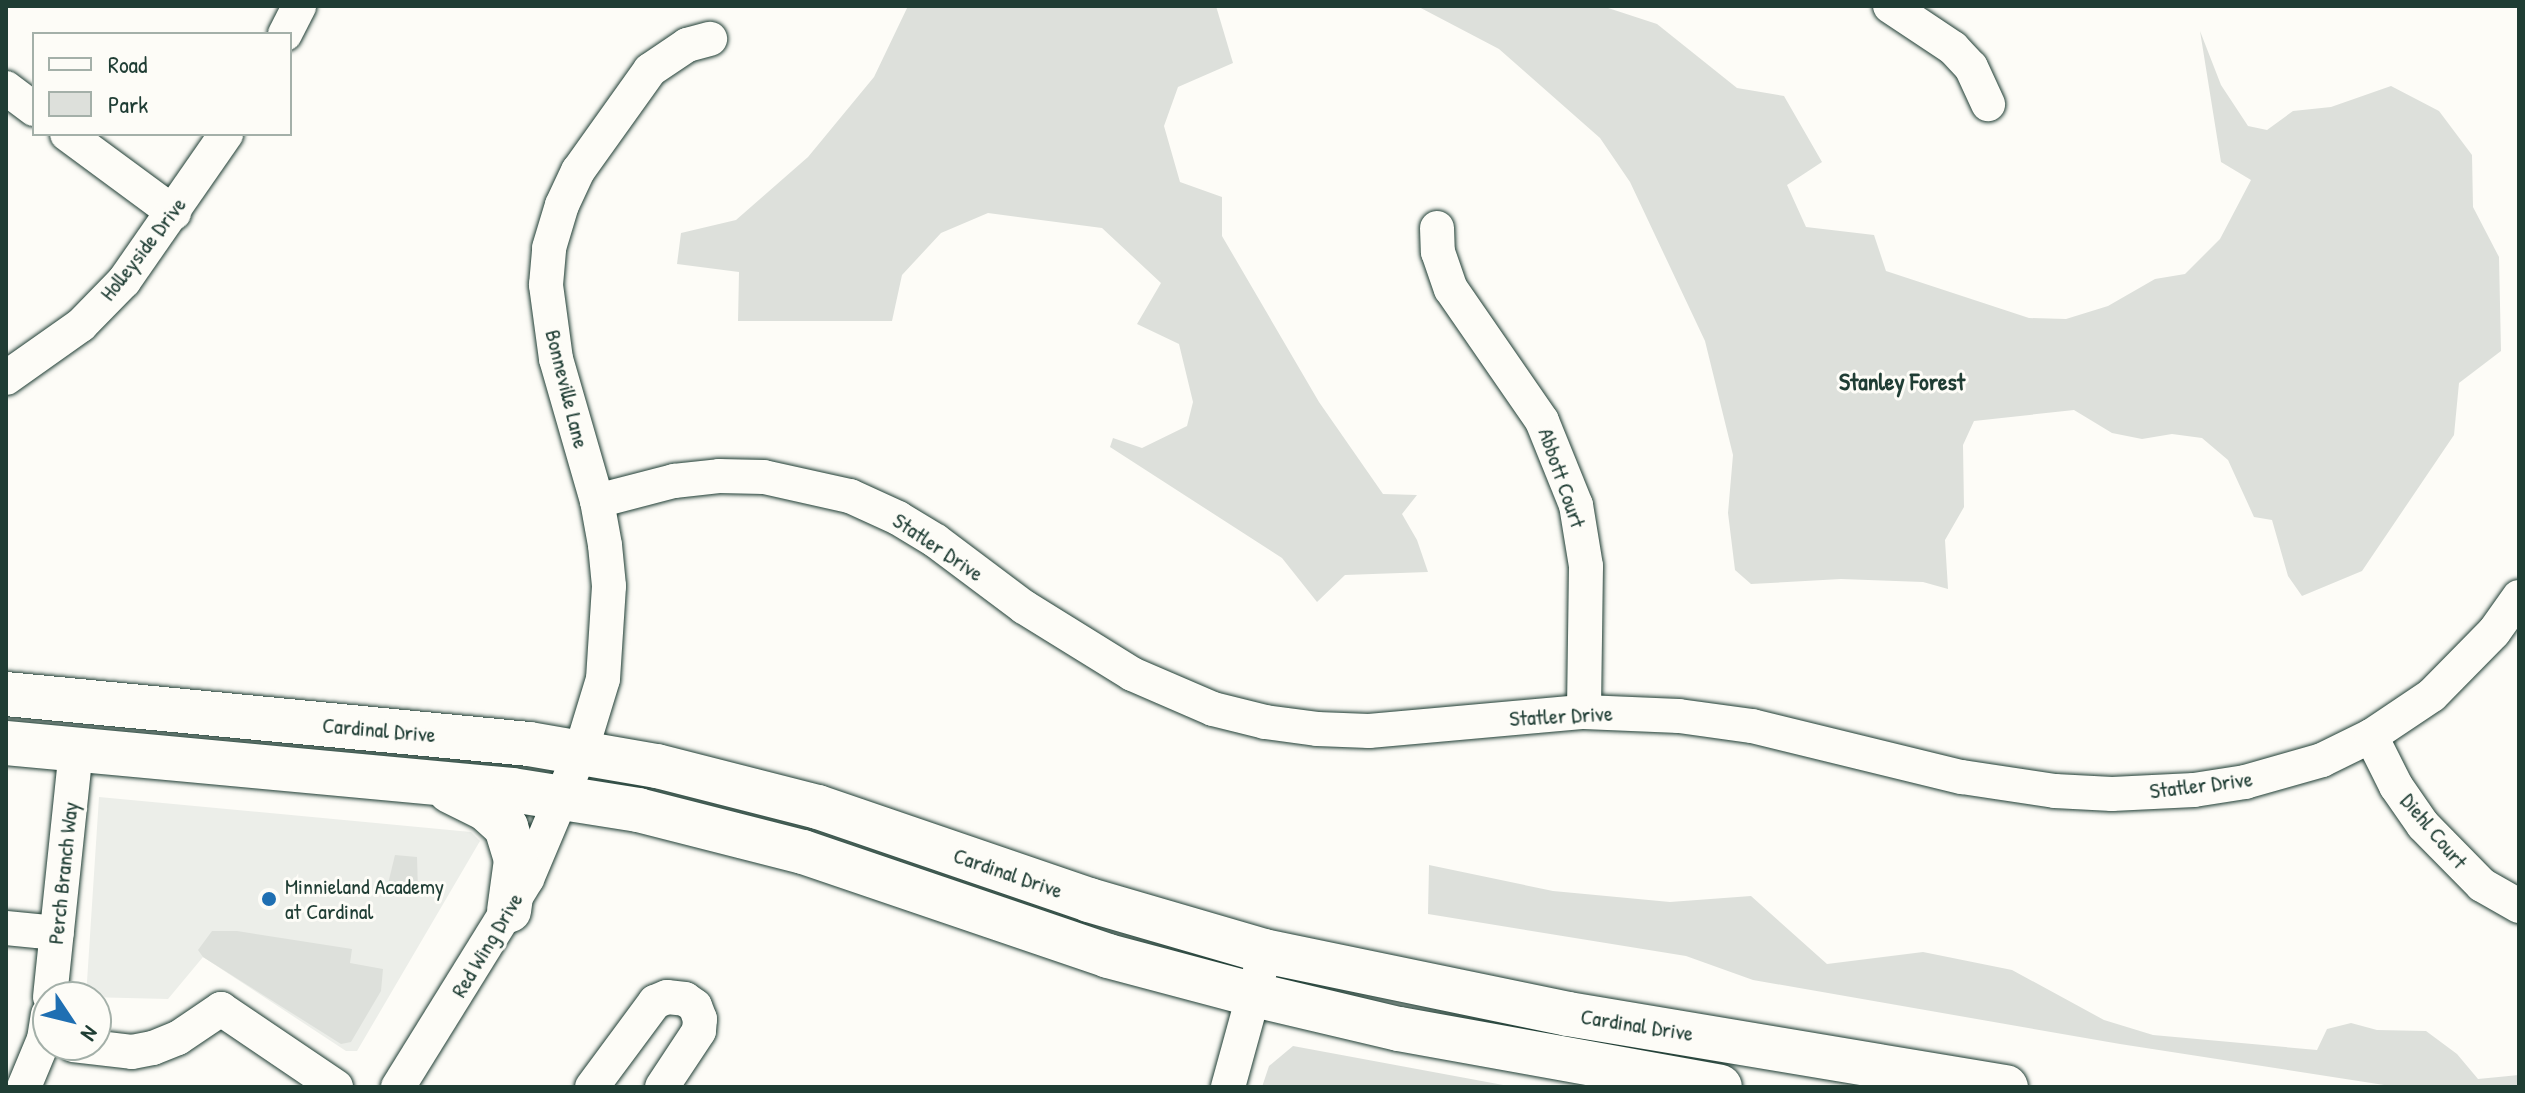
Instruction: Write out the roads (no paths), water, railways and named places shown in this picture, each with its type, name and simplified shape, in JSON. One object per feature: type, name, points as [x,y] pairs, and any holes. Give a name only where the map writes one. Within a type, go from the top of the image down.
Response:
[{"type":"main road","name":"Cardinal Drive","points":[[6,694],[581,751],[739,784],[792,799],[1089,900],[1264,951],[1568,1014],[2006,1087]]},
{"type":"main road","points":[[6,743],[434,783],[564,797],[638,810],[749,836],[1094,951],[1255,995],[1414,1032],[1720,1087]]},
{"type":"main road","points":[[434,783],[486,809],[506,827],[516,860],[509,911]]},
{"type":"street","points":[[286,32],[299,6]]},
{"type":"street","points":[[1890,6],[1953,48],[1971,67],[1988,104]]},
{"type":"street","name":"Bonneville Lane","points":[[564,797],[599,698],[609,586],[597,501],[551,335],[546,285],[549,248],[562,205],[578,171],[650,70],[687,45],[710,39]]},
{"type":"street","points":[[6,88],[32,108]]},
{"type":"street","points":[[70,136],[174,213]]},
{"type":"street","name":"Holleyside Drive","points":[[6,378],[81,325],[124,281],[225,136]]},
{"type":"street","name":"Abbott Court","points":[[1437,228],[1438,252],[1451,289],[1532,403],[1550,437],[1576,505],[1586,566],[1584,712]]},
{"type":"street","name":"Statler Drive","points":[[597,501],[674,481],[719,476],[764,477],[850,496],[923,533],[1024,607],[1132,674],[1213,709],[1265,722],[1317,729],[1369,731],[1584,712],[1679,716],[1752,726],[1962,777],[2055,791],[2112,794],[2194,790],[2245,782],[2322,760],[2371,736],[2432,695],[2461,669],[2519,597]]},
{"type":"street","name":"Diehl Court","points":[[2371,736],[2396,786],[2423,825],[2482,885],[2519,906]]},
{"type":"street","name":"Perch Branch Way","points":[[52,981],[76,749]]},
{"type":"street","name":"Red Wing Drive","points":[[398,1087],[509,911],[564,797]]},
{"type":"street","points":[[6,928],[57,933]]},
{"type":"street","points":[[1228,1087],[1255,995],[1264,951]]},
{"type":"street","points":[[592,1087],[655,1002],[667,997],[685,999],[695,1006],[700,1019],[699,1031],[662,1087]]},
{"type":"street","points":[[112,1047],[132,1052],[153,1048],[178,1038],[221,1009],[336,1087]]},
{"type":"street","points":[[24,1087],[38,1061]]},
{"type":"place","name":"Minnieland Academy at Cardinal","points":[[269,899]]},
{"type":"district","name":"Stanley Forest","points":[[1902,382]]}]
